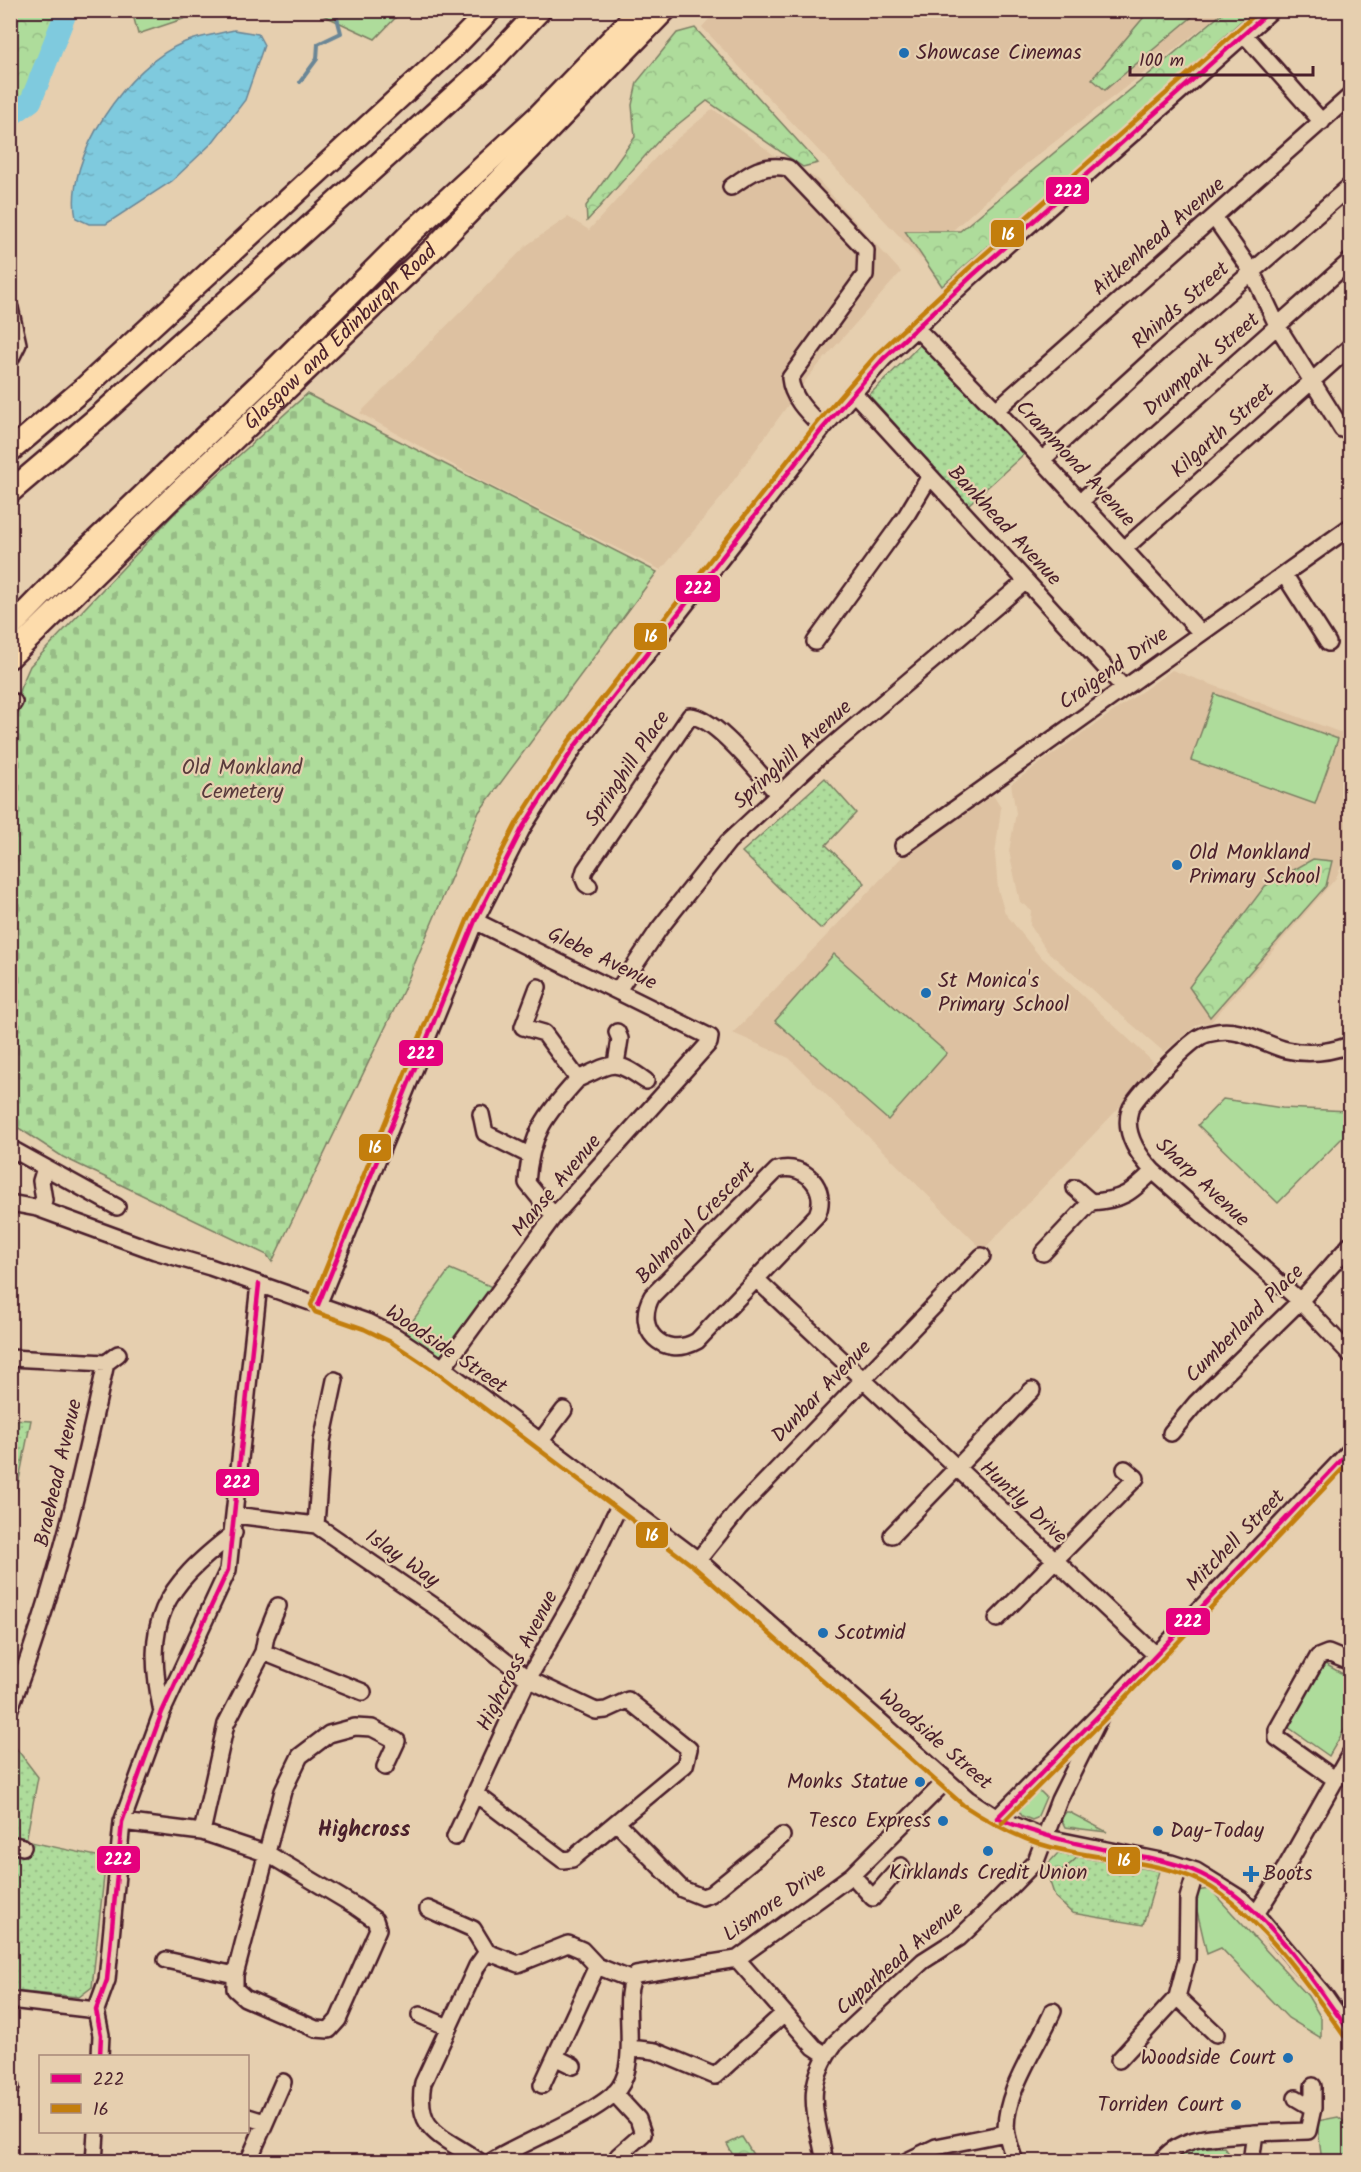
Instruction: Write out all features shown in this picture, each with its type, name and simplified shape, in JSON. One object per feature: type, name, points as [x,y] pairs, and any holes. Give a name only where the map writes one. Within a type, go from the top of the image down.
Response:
[{"type":"highway","points":[[10,451],[83,389],[454,46],[490,10]]},
{"type":"highway","points":[[10,492],[104,413],[487,66],[540,10]]},
{"type":"highway","name":"Glasgow and Edinburgh Road","points":[[10,628],[83,553],[268,376],[412,232],[538,116],[640,10]]},
{"type":"highway","name":"Glasgow and Edinburgh Road","points":[[10,657],[180,489],[435,247],[665,10]]},
{"type":"street","points":[[318,1305],[475,921],[523,827],[575,746],[853,392],[915,327],[1272,10]]},
{"type":"street","points":[[1244,34],[1322,122]]},
{"type":"street","name":"Aitkenhead Avenue","points":[[996,410],[1350,96]]},
{"type":"street","points":[[731,187],[755,170],[773,165],[788,168],[866,250],[866,275],[790,378],[791,386],[802,408],[824,428]]},
{"type":"street","name":"Rhinds Street","points":[[1042,460],[1350,186]]},
{"type":"street","points":[[1214,217],[1252,272],[1278,327],[1342,429],[1350,427]]},
{"type":"street","name":"Drumpark Street","points":[[1081,501],[1350,261]]},
{"type":"street","points":[[10,308],[18,344],[10,360]]},
{"type":"street","name":"Crammond Avenue","points":[[915,327],[1125,548],[1201,633]]},
{"type":"street","name":"Kilgarth Street","points":[[1125,548],[1350,347]]},
{"type":"street","name":"Bankhead Avenue","points":[[853,392],[1124,688]]},
{"type":"street","points":[[814,642],[906,516],[930,476]]},
{"type":"street","name":"Craigend Drive","points":[[903,846],[1350,527]]},
{"type":"street","points":[[1284,574],[1328,643]]},
{"type":"street","name":"Springhill Avenue","points":[[618,990],[660,929],[728,842],[778,794],[1026,581]]},
{"type":"street","name":"Springhill Place","points":[[589,886],[583,877],[585,870],[690,716],[697,716],[721,734],[778,794]]},
{"type":"street","name":"Glebe Avenue","points":[[475,921],[710,1037]]},
{"type":"street","points":[[538,987],[523,1027],[544,1032],[578,1079]]},
{"type":"street","name":"Sharp Avenue","points":[[1350,1045],[1325,1052],[1302,1053],[1228,1030],[1201,1036],[1169,1064],[1130,1111],[1132,1141],[1142,1159],[1300,1301],[1350,1354]]},
{"type":"street","points":[[616,1064],[620,1039],[617,1032]]},
{"type":"street","name":"Manse Avenue","points":[[443,1368],[554,1216],[709,1043],[710,1037]]},
{"type":"street","points":[[554,1216],[527,1183],[529,1155],[551,1108],[578,1079],[616,1064]]},
{"type":"street","points":[[616,1064],[646,1081]]},
{"type":"street","points":[[481,1114],[486,1133],[529,1155]]},
{"type":"street","points":[[10,1148],[117,1207]]},
{"type":"street","name":"Balmoral Crescent","points":[[788,1167],[796,1168],[820,1189],[822,1203],[817,1215],[756,1279],[697,1341],[686,1347],[676,1349],[665,1346],[648,1329],[645,1316],[652,1296],[777,1170],[788,1167]]},
{"type":"street","points":[[37,1208],[44,1200],[41,1181],[45,1168]]},
{"type":"street","points":[[1042,1253],[1091,1202],[1112,1201],[1128,1195],[1153,1171]]},
{"type":"street","points":[[1075,1188],[1091,1202]]},
{"type":"street","name":"Woodside Street","points":[[10,1203],[37,1208],[150,1249],[259,1284],[386,1331],[443,1368],[620,1504],[698,1560],[968,1799],[997,1818],[1043,1837],[1171,1863],[1196,1871],[1241,1899],[1325,1996],[1350,2032]]},
{"type":"street","name":"Cumberland Place","points":[[1171,1433],[1196,1403],[1300,1301],[1350,1245]]},
{"type":"street","name":"Dunbar Avenue","points":[[698,1560],[739,1509],[982,1256]]},
{"type":"street","points":[[756,1279],[863,1379]]},
{"type":"street","points":[[100,2055],[101,2035],[96,2010],[107,1980],[122,1822],[162,1712],[228,1570],[234,1533],[259,1284]]},
{"type":"street","name":"Braehead Avenue","points":[[10,1358],[112,1359],[37,1641],[10,1708]]},
{"type":"street","name":"Huntly Drive","points":[[863,1379],[1156,1655]]},
{"type":"street","points":[[316,1525],[322,1441],[335,1380]]},
{"type":"street","points":[[892,1535],[1032,1390]]},
{"type":"street","points":[[540,1442],[564,1410]]},
{"type":"street","name":"Mitchell Street","points":[[997,1818],[1103,1711],[1350,1451]]},
{"type":"street","points":[[997,1619],[1136,1478],[1125,1469]]},
{"type":"street","name":"Highcross Avenue","points":[[455,1837],[528,1679],[577,1593],[620,1504]]},
{"type":"street","name":"Islay Way","points":[[235,1515],[316,1525],[471,1632],[528,1679],[596,1711],[606,1710],[628,1700],[689,1749],[685,1765],[617,1823]]},
{"type":"street","points":[[162,1712],[156,1682],[157,1626],[162,1608],[168,1596],[194,1566],[234,1533]]},
{"type":"street","points":[[202,1832],[226,1724],[263,1652],[266,1636],[278,1606]]},
{"type":"street","points":[[263,1652],[363,1692]]},
{"type":"street","points":[[1336,1780],[1277,1738],[1277,1730],[1318,1657],[1328,1653],[1350,1662]]},
{"type":"street","name":"Mitchell Street","points":[[1043,1837],[1103,1711]]},
{"type":"street","points":[[122,1822],[202,1832],[268,1854],[375,1920],[378,1929],[338,2020],[329,2030],[316,2029],[245,1998],[235,1989],[235,1975],[268,1854],[283,1791],[291,1770],[306,1749],[328,1734],[367,1727],[397,1741],[385,1767]]},
{"type":"street","points":[[1256,1914],[1350,1754]]},
{"type":"street","name":"Lismore Drive","points":[[632,1980],[636,1976],[736,1959],[852,1875],[947,1780]]},
{"type":"street","points":[[476,1794],[562,1860],[572,1859],[617,1823],[682,1889],[702,1897],[711,1894],[782,1836]]},
{"type":"street","name":"Cuparhead Avenue","points":[[825,2162],[813,2099],[813,2085],[826,2055],[835,2043],[923,1961],[959,1938],[981,1917],[1036,1861],[1043,1837]]},
{"type":"street","points":[[852,1875],[873,1898],[902,1866]]},
{"type":"street","points":[[1119,2060],[1177,1997],[1187,1959],[1188,1898],[1196,1871]]},
{"type":"street","points":[[428,1909],[473,1929],[487,1952],[518,1964],[568,1944],[582,1950],[597,1966],[632,1980],[629,1989],[630,2048],[626,2073],[614,2093],[600,2105],[491,2162]]},
{"type":"street","points":[[480,2162],[441,2138],[428,2126],[420,2102],[423,2083],[448,2027],[487,1952]]},
{"type":"street","points":[[736,1959],[783,2014],[814,2047],[826,2055]]},
{"type":"street","points":[[166,1960],[235,1975]]},
{"type":"street","points":[[542,2085],[597,1966]]},
{"type":"street","points":[[1177,1997],[1216,2034]]},
{"type":"street","points":[[10,2000],[96,2010]]},
{"type":"street","points":[[1015,2162],[1006,2133],[1016,2085],[1053,2011]]},
{"type":"street","points":[[630,2048],[655,2051],[715,2076],[783,2014]]},
{"type":"street","points":[[420,2015],[448,2027]]},
{"type":"street","points":[[555,2057],[573,2066]]},
{"type":"street","points":[[248,2162],[283,2082]]},
{"type":"street","points":[[1161,2162],[1167,2152],[1181,2142],[1255,2133],[1308,2131],[1313,2108],[1313,2086]]},
{"type":"street","points":[[614,2093],[638,2119],[643,2134],[618,2156],[617,2162]]},
{"type":"street","points":[[1296,2098],[1313,2108]]},
{"type":"street","points":[[249,2116],[264,2122]]},
{"type":"street","points":[[94,2162],[96,2133]]},
{"type":"street","points":[[905,2162],[936,2147],[1006,2133]]},
{"type":"street","points":[[1251,2162],[1255,2133]]},
{"type":"shaded area","points":[[717,10],[1224,11],[1026,164],[921,259],[702,27]]},
{"type":"shaded area","points":[[713,109],[774,155],[817,179],[901,272],[809,376],[721,498],[661,570],[484,482],[360,413],[527,245],[568,217],[589,230],[660,153]]},
{"type":"shaded area","name":"Old Monkland Primary School","points":[[1172,670],[1350,736],[1350,846],[1336,878],[1211,1022],[1198,1024],[1164,1052],[1047,951],[1030,925],[1031,910],[1020,902],[1009,851],[1016,813],[1011,784]]},
{"type":"shaded area","name":"St Monica's Primary School","points":[[993,795],[1001,808],[995,854],[998,890],[1005,913],[1038,954],[1153,1062],[1117,1110],[983,1250],[789,1058],[733,1033],[903,856]]},
{"type":"green space","points":[[11,10],[58,11],[24,96],[11,103]]},
{"type":"green space","points":[[132,10],[207,11],[138,34]]},
{"type":"green space","points":[[314,11],[402,11],[375,39]]},
{"type":"green space","points":[[1149,11],[1199,11],[1105,90],[1092,79]]},
{"type":"green space","points":[[1225,11],[1252,11],[1158,97],[942,286],[905,231],[960,231]]},
{"type":"green space","points":[[695,28],[818,163],[803,167],[707,101],[661,138],[587,221],[586,206],[635,137],[632,105],[637,82],[677,33]]},
{"type":"green space","points":[[921,344],[1024,454],[968,505],[869,395]]},
{"type":"green space","name":"Old Monkland Cemetery","points":[[307,394],[657,572],[479,812],[403,991],[272,1262],[267,1255],[63,1157],[11,1123],[11,709],[30,666],[175,513]]},
{"type":"green space","points":[[1215,694],[1338,739],[1315,804],[1191,760]]},
{"type":"green space","points":[[825,778],[856,813],[826,845],[865,883],[821,929],[742,852]]},
{"type":"green space","points":[[1313,859],[1332,861],[1326,886],[1210,1017],[1189,987],[1265,886]]},
{"type":"green space","points":[[834,954],[947,1053],[888,1120],[775,1021]]},
{"type":"green space","points":[[1223,1099],[1282,1108],[1350,1111],[1350,1130],[1278,1203],[1198,1125]]},
{"type":"green space","points":[[450,1269],[497,1289],[442,1363],[403,1334]]},
{"type":"green space","points":[[10,1419],[31,1420],[11,1520],[10,1520]]},
{"type":"green space","points":[[1325,1664],[1350,1678],[1350,1720],[1329,1756],[1288,1727]]},
{"type":"green space","points":[[10,1740],[38,1777],[26,1841],[106,1858],[92,1987],[79,1997],[11,1991]]},
{"type":"green space","points":[[1036,1791],[1046,1797],[1037,1818],[1032,1820],[1022,1816],[1019,1811]]},
{"type":"green space","points":[[1066,1812],[1107,1832],[1065,1827],[1061,1819]]},
{"type":"green space","points":[[1058,1853],[1078,1857],[1050,1882],[1045,1867]]},
{"type":"green space","points":[[1078,1857],[1159,1871],[1143,1925],[1072,1913],[1055,1897],[1050,1882]]},
{"type":"green space","points":[[1210,1889],[1308,1996],[1321,2018],[1321,2038],[1288,2018],[1221,1948],[1207,1954],[1195,1902],[1196,1891]]},
{"type":"green space","points":[[1338,2117],[1350,2126],[1350,2150],[1343,2161],[1322,2161],[1317,2121]]},
{"type":"green space","points":[[742,2137],[757,2161],[736,2161],[727,2144]]},
{"type":"green space","points":[[1224,2147],[1235,2161],[1168,2162],[1191,2148]]},
{"type":"water","points":[[234,30],[258,34],[264,45],[245,100],[212,143],[172,181],[106,224],[89,224],[76,218],[75,194],[80,168],[90,142],[122,92],[143,70],[164,53],[191,40]]},
{"type":"waterway","points":[[10,116],[31,101],[67,10]]},
{"type":"waterway","points":[[300,82],[317,59],[318,44],[341,33],[335,10]]},
{"type":"transit line","name":"16","points":[[1260,10],[968,269],[877,354],[817,423],[569,741],[516,824],[468,918],[311,1305],[315,1312],[364,1329],[391,1342],[439,1374],[693,1566],[972,1811],[1010,1832],[1040,1844],[1154,1866],[1191,1877],[1213,1888],[1256,1924],[1276,1946],[1296,1969],[1344,2036]]},
{"type":"transit line","name":"222","points":[[318,1305],[475,921],[523,827],[575,746],[823,428],[883,359],[973,275],[1271,10]]},
{"type":"transit line","name":"222","points":[[100,2055],[101,2035],[96,2010],[107,1980],[122,1822],[162,1712],[228,1570],[259,1284]]},
{"type":"transit line","name":"222","points":[[1350,1451],[1103,1711],[997,1818],[1059,1839],[1181,1866],[1217,1883],[1262,1918],[1299,1962],[1350,2032]]},
{"type":"transit line","name":"16","points":[[1002,1823],[1108,1716],[1350,1461]]},
{"type":"place","name":"Showcase Cinemas","points":[[904,53]]},
{"type":"place","name":"Old Monkland Primary School","points":[[1177,865]]},
{"type":"place","name":"St Monica's Primary School","points":[[926,993]]},
{"type":"place","name":"Scotmid","points":[[823,1633]]},
{"type":"place","name":"Monks Statue","points":[[920,1782]]},
{"type":"place","name":"Tesco Express","points":[[943,1821]]},
{"type":"place","name":"Day-Today","points":[[1158,1831]]},
{"type":"place","name":"Kirklands Credit Union","points":[[988,1851]]},
{"type":"place","name":"Boots","points":[[1251,1874]]},
{"type":"place","name":"Woodside Court","points":[[1288,2058]]},
{"type":"place","name":"Torriden Court","points":[[1236,2105]]},
{"type":"district","name":"Highcross","points":[[364,1830]]}]
